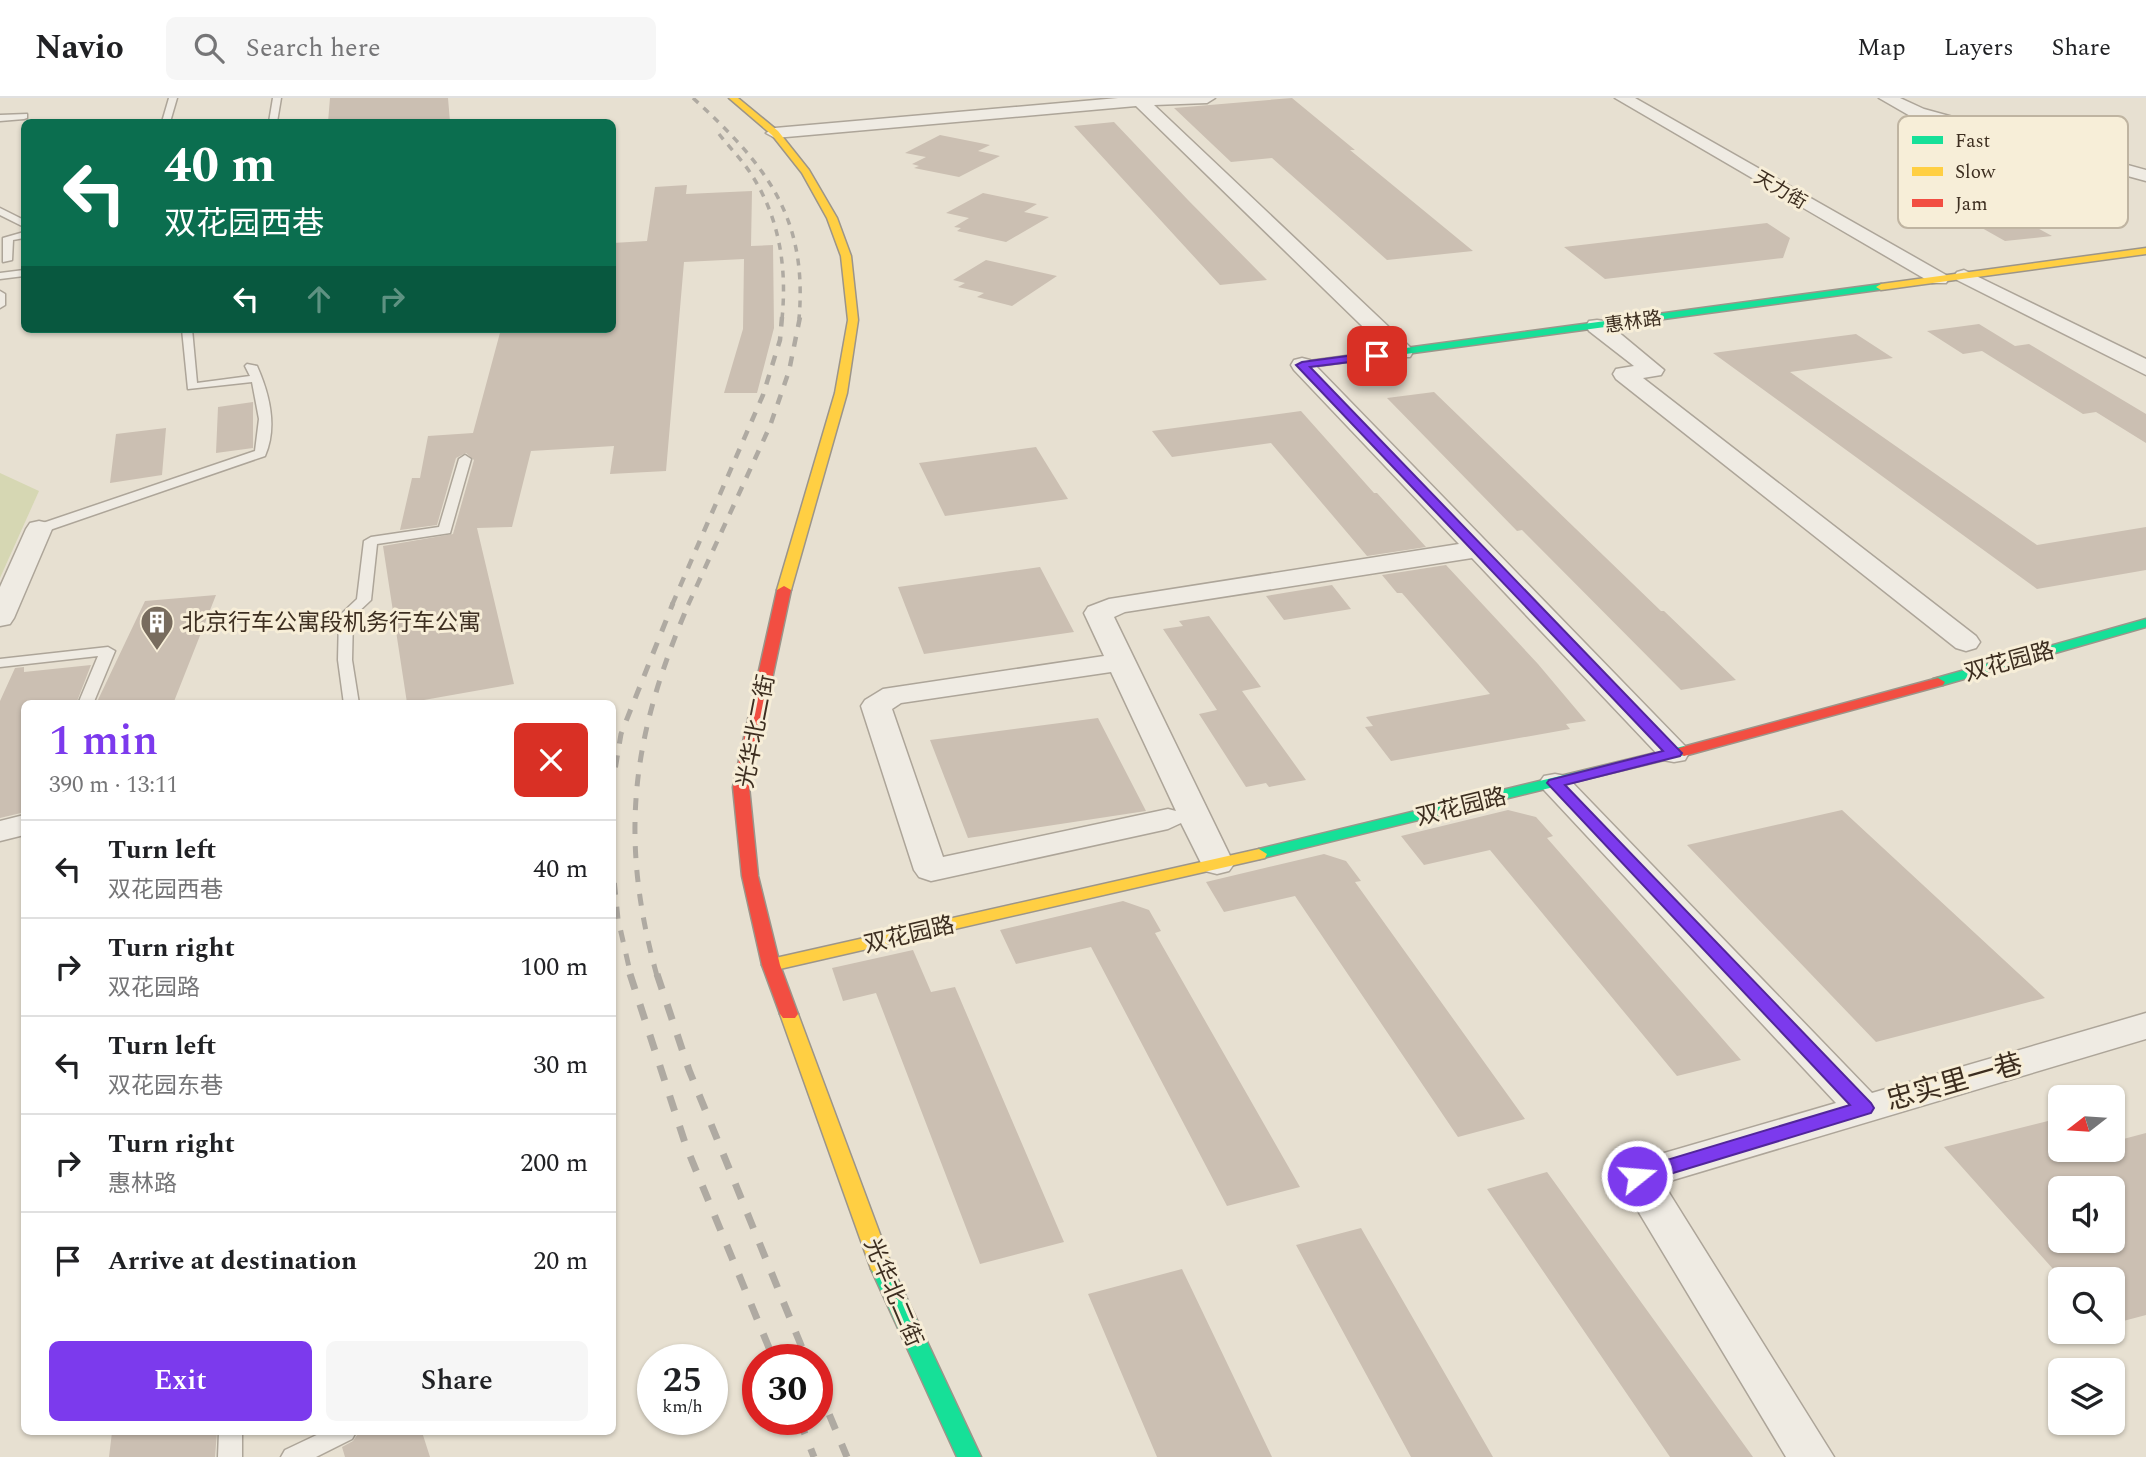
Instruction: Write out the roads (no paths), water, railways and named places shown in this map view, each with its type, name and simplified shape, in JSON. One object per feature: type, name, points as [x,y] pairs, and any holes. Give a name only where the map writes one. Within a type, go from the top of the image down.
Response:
[{"type":"street","name":"光华北二街","points":[[733,98],[775,133],[806,172],[832,218],[846,256],[853,320],[841,393],[783,592],[741,787],[750,876],[771,965],[888,1287],[969,1457]]},
{"type":"street","points":[[775,133],[1138,99],[1207,98]]},
{"type":"street","name":"天力街","points":[[1623,98],[1939,279]]},
{"type":"street","points":[[1887,98],[1929,116]]},
{"type":"street","points":[[1138,99],[1402,352]]},
{"type":"street","points":[[2128,171],[2146,176]]},
{"type":"street","name":"惠林路","points":[[1302,365],[2146,251]]},
{"type":"street","points":[[1964,276],[2146,368]]},
{"type":"street","points":[[1597,326],[1653,370],[1624,374],[1966,642]]},
{"type":"street","points":[[1302,365],[1674,753]]},
{"type":"street","points":[[0,618],[39,529]]},
{"type":"street","points":[[1217,864],[1098,613],[1119,605],[1479,549]]},
{"type":"street","name":"双花园路","points":[[771,965],[1217,864],[1555,783],[2146,624]]},
{"type":"street","points":[[1121,662],[893,695],[876,706],[931,870],[1168,819]]},
{"type":"street","points":[[1555,783],[1864,1108]]},
{"type":"street","points":[[0,831],[21,826]]},
{"type":"street","name":"忠实里一巷","points":[[1811,1457],[1637,1176],[2146,1026]]},
{"type":"lane","points":[[167,119],[173,98]]},
{"type":"lane","points":[[274,119],[277,98]]},
{"type":"lane","points":[[0,118],[24,116]]},
{"type":"lane","points":[[0,211],[21,222]]},
{"type":"lane","points":[[7,260],[8,238],[21,236]]},
{"type":"lane","points":[[0,276],[21,274]]},
{"type":"lane","points":[[0,294],[0,305]]},
{"type":"lane","points":[[39,529],[261,453],[265,432],[265,396],[254,372],[192,387],[187,333]]},
{"type":"lane","points":[[351,700],[345,660],[346,616],[364,600],[371,541],[445,530],[465,459]]},
{"type":"lane","points":[[0,663],[107,651],[87,700]]},
{"type":"lane","points":[[230,1457],[231,1435]]},
{"type":"lane","points":[[293,1457],[338,1435]]},
{"type":"railway","points":[[693,98],[741,146],[761,170],[776,195],[788,221],[796,250],[800,283],[799,319]]},
{"type":"railway","points":[[719,134],[749,171],[770,210],[782,263],[782,319]]},
{"type":"railway","points":[[672,605],[763,395],[780,340],[782,317]]},
{"type":"railway","points":[[688,605],[770,426],[789,371],[800,317]]},
{"type":"railway","points":[[616,764],[621,734],[673,603]]},
{"type":"railway","points":[[657,976],[645,925],[638,877],[635,832],[637,787],[654,698],[689,603]]},
{"type":"railway","points":[[616,899],[631,976]]},
{"type":"railway","points":[[630,974],[686,1146],[767,1344]]},
{"type":"railway","points":[[657,974],[689,1070],[800,1344]]},
{"type":"railway","points":[[833,1423],[847,1457]]},
{"type":"railway","points":[[805,1435],[814,1457]]},
{"type":"place","name":"北京行车公寓段机务行车公寓","points":[[157,652]]}]
